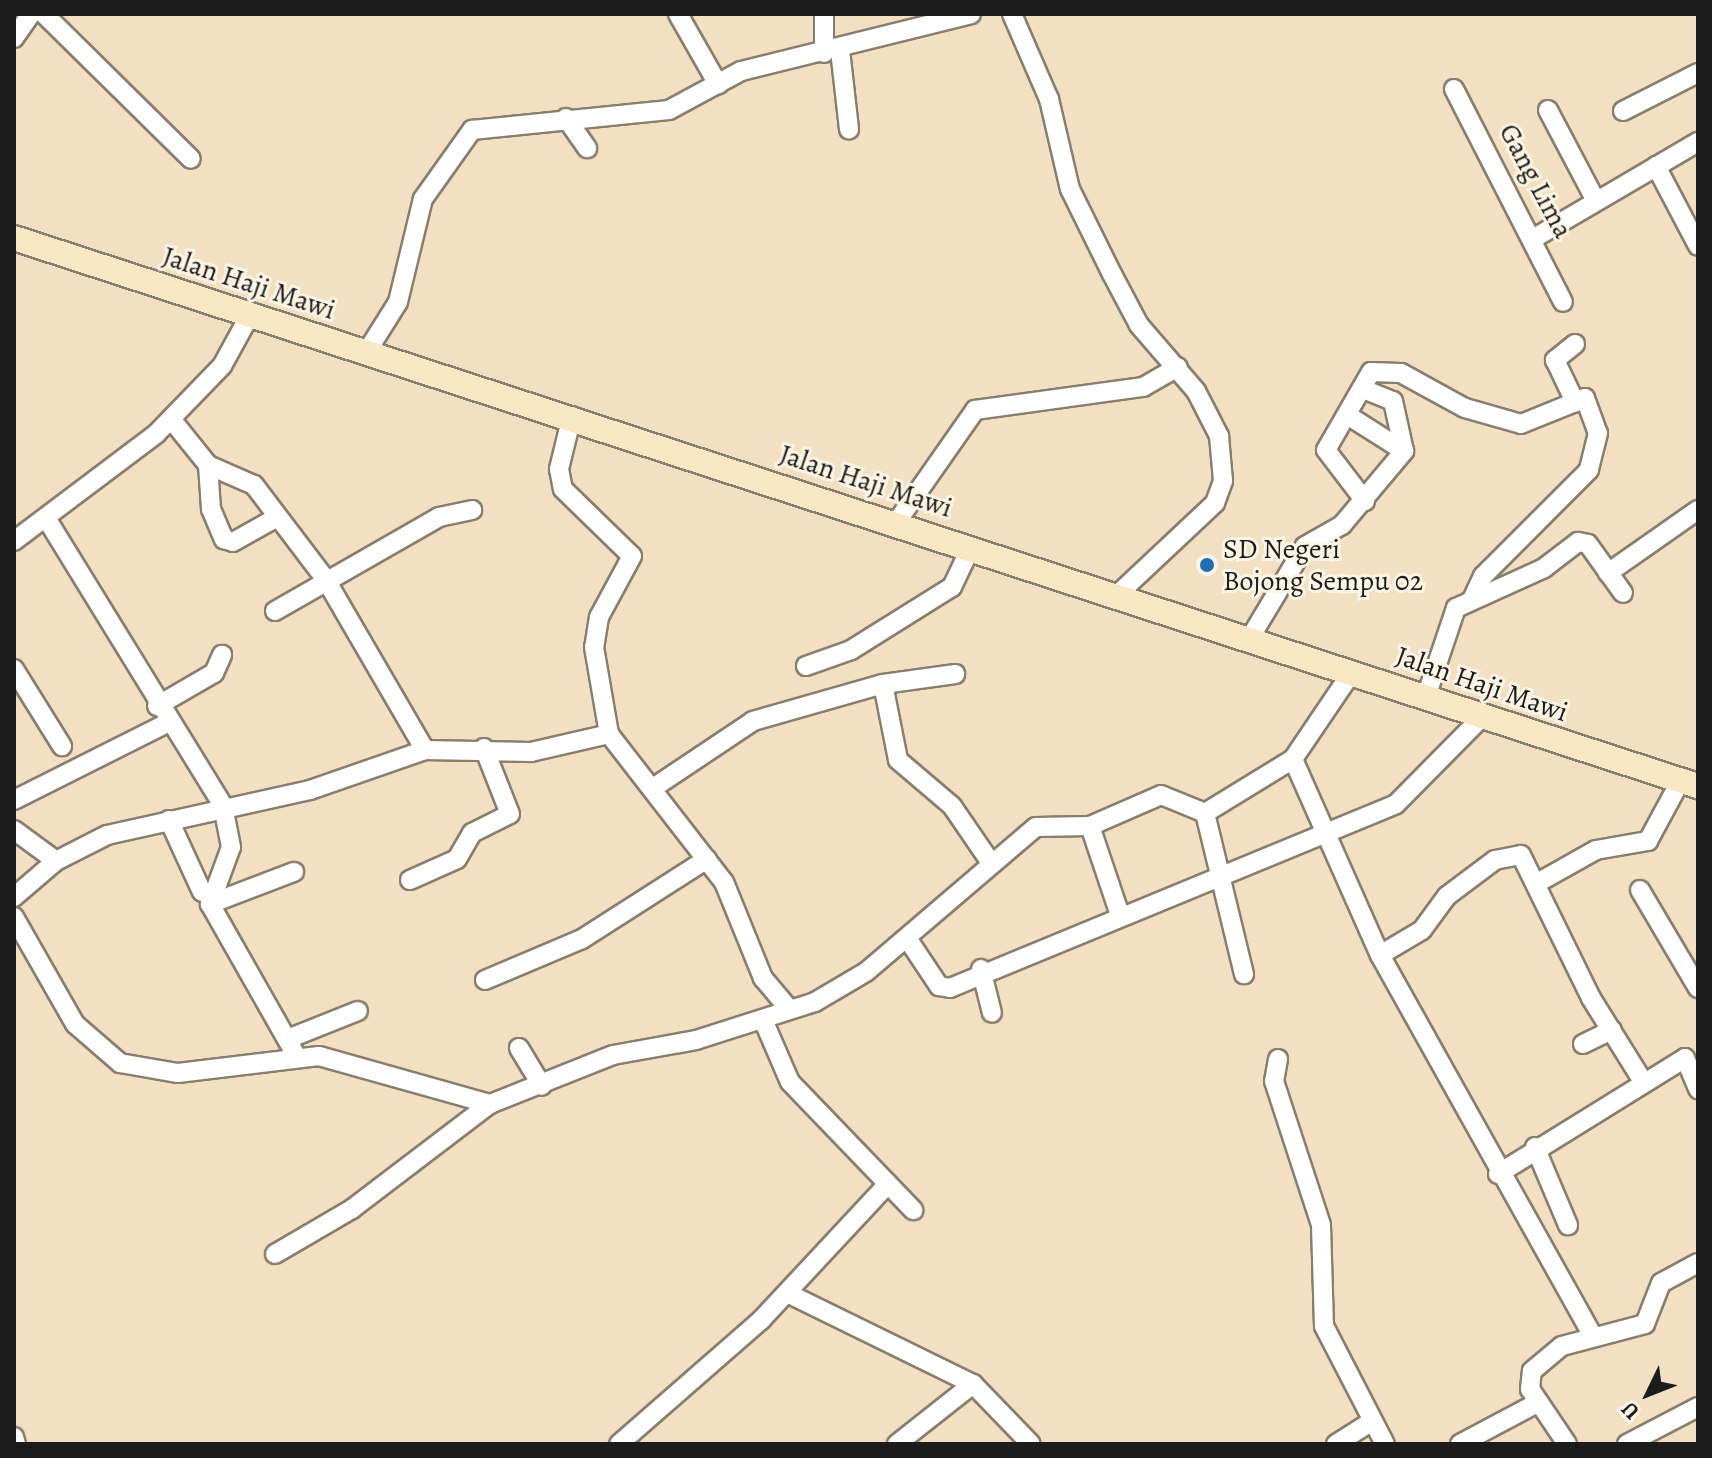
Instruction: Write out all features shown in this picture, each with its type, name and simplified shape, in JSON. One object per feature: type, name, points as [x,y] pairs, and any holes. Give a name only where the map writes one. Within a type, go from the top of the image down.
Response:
[{"type":"street","points":[[44,14],[191,159]]},
{"type":"street","points":[[678,14],[718,84]]},
{"type":"street","points":[[824,14],[849,129]]},
{"type":"street","points":[[366,353],[398,302],[416,213],[466,136],[495,124],[669,110],[741,71],[832,51],[971,14]]},
{"type":"street","points":[[1012,14],[1049,99],[1070,189],[1139,325],[1178,367],[1219,436],[1220,493],[1117,595]]},
{"type":"street","points":[[1623,111],[1696,79]]},
{"type":"street","name":"Gang Lima","points":[[1454,89],[1536,237],[1563,302]]},
{"type":"street","points":[[1548,110],[1596,201]]},
{"type":"street","points":[[566,118],[587,148]]},
{"type":"street","points":[[1536,237],[1698,142]]},
{"type":"street","points":[[1656,166],[1698,246]]},
{"type":"street","name":"Jalan Haji Mawi","points":[[14,238],[366,353],[572,416],[1690,783]]},
{"type":"street","points":[[14,541],[48,521],[171,419],[237,347],[251,313]]},
{"type":"street","points":[[1575,344],[1555,360],[1575,402]]},
{"type":"street","points":[[896,523],[975,410],[1143,387],[1178,367]]},
{"type":"street","points":[[1365,501],[1327,456],[1371,372],[1394,371],[1465,408],[1521,424],[1585,398],[1598,433],[1595,458],[1577,487],[1483,576],[1472,600]]},
{"type":"street","points":[[1363,389],[1393,401],[1404,451]]},
{"type":"street","points":[[1347,415],[1404,451]]},
{"type":"street","points":[[572,416],[559,469],[563,489],[632,556],[599,617],[594,647],[609,734],[656,786],[707,859],[730,895],[763,978],[787,1007]]},
{"type":"street","points":[[171,419],[208,465],[249,480],[274,519],[326,580],[425,750]]},
{"type":"street","points":[[1250,638],[1305,546],[1365,501],[1404,451]]},
{"type":"street","points":[[208,465],[211,509],[224,539],[233,542],[274,519]]},
{"type":"street","points":[[275,611],[439,517],[472,510]]},
{"type":"street","points":[[1608,573],[1698,510]]},
{"type":"street","points":[[48,521],[167,723],[223,806],[231,847],[206,898]]},
{"type":"street","points":[[1426,697],[1441,639],[1456,608],[1583,541],[1623,593]]},
{"type":"street","points":[[806,666],[851,650],[952,587],[971,547]]},
{"type":"street","points":[[157,706],[214,673],[222,655]]},
{"type":"street","points":[[14,669],[62,746]]},
{"type":"street","points":[[1205,813],[1293,759],[1352,672]]},
{"type":"street","points":[[656,786],[753,721],[883,684],[955,674]]},
{"type":"street","points":[[883,684],[898,760],[952,806],[991,863]]},
{"type":"street","points":[[907,938],[942,988],[981,969],[1220,880],[1327,836],[1406,797],[1482,717]]},
{"type":"street","points":[[14,800],[167,723]]},
{"type":"street","points":[[14,897],[56,861],[107,835],[223,806],[310,790],[425,750],[484,748],[531,752],[609,734]]},
{"type":"street","points":[[410,880],[457,859],[472,833],[510,814],[484,748]]},
{"type":"street","points":[[1293,759],[1380,955],[1498,1174],[1592,1334]]},
{"type":"street","points":[[1539,882],[1596,850],[1648,841],[1690,783]]},
{"type":"street","points":[[275,1254],[352,1209],[490,1104],[542,1086],[613,1055],[764,1022],[787,1007],[815,1002],[907,938],[991,863],[1042,824],[1090,826],[1152,795],[1205,813]]},
{"type":"street","points":[[1205,813],[1244,974]]},
{"type":"street","points":[[169,820],[206,898],[290,1038],[297,1057]]},
{"type":"street","points":[[1090,826],[1120,915]]},
{"type":"street","points":[[14,830],[56,861]]},
{"type":"street","points":[[1380,955],[1422,930],[1456,888],[1508,853],[1521,855],[1539,882],[1612,1030],[1642,1080]]},
{"type":"street","points":[[485,980],[582,939],[707,859]]},
{"type":"street","points":[[206,898],[294,872]]},
{"type":"street","points":[[1640,890],[1698,988]]},
{"type":"street","points":[[14,917],[75,1024],[108,1057],[145,1071],[178,1073],[297,1057],[336,1059],[490,1104]]},
{"type":"street","points":[[981,969],[992,1013]]},
{"type":"street","points":[[290,1038],[358,1011]]},
{"type":"street","points":[[764,1022],[790,1082],[913,1210]]},
{"type":"street","points":[[1583,1044],[1612,1030]]},
{"type":"street","points":[[519,1048],[542,1086]]},
{"type":"street","points":[[1498,1174],[1642,1080],[1692,1054],[1698,1089]]},
{"type":"street","points":[[1278,1059],[1274,1081],[1321,1225],[1324,1326],[1385,1444]]},
{"type":"street","points":[[1535,1147],[1568,1225]]},
{"type":"street","points":[[619,1444],[787,1293],[888,1184]]},
{"type":"street","points":[[1567,1444],[1528,1383],[1532,1371],[1557,1349],[1592,1334],[1645,1324],[1661,1283],[1698,1263]]},
{"type":"street","points":[[787,1293],[973,1384],[1031,1444]]},
{"type":"street","points":[[897,1444],[973,1384]]},
{"type":"street","points":[[1460,1444],[1539,1402]]},
{"type":"street","points":[[1627,1444],[1698,1407]]},
{"type":"street","points":[[1336,1444],[1371,1422]]},
{"type":"street","points":[[14,1437],[16,1444]]},
{"type":"place","name":"SD Negeri Bojong Sempu 02","points":[[1207,565]]}]
